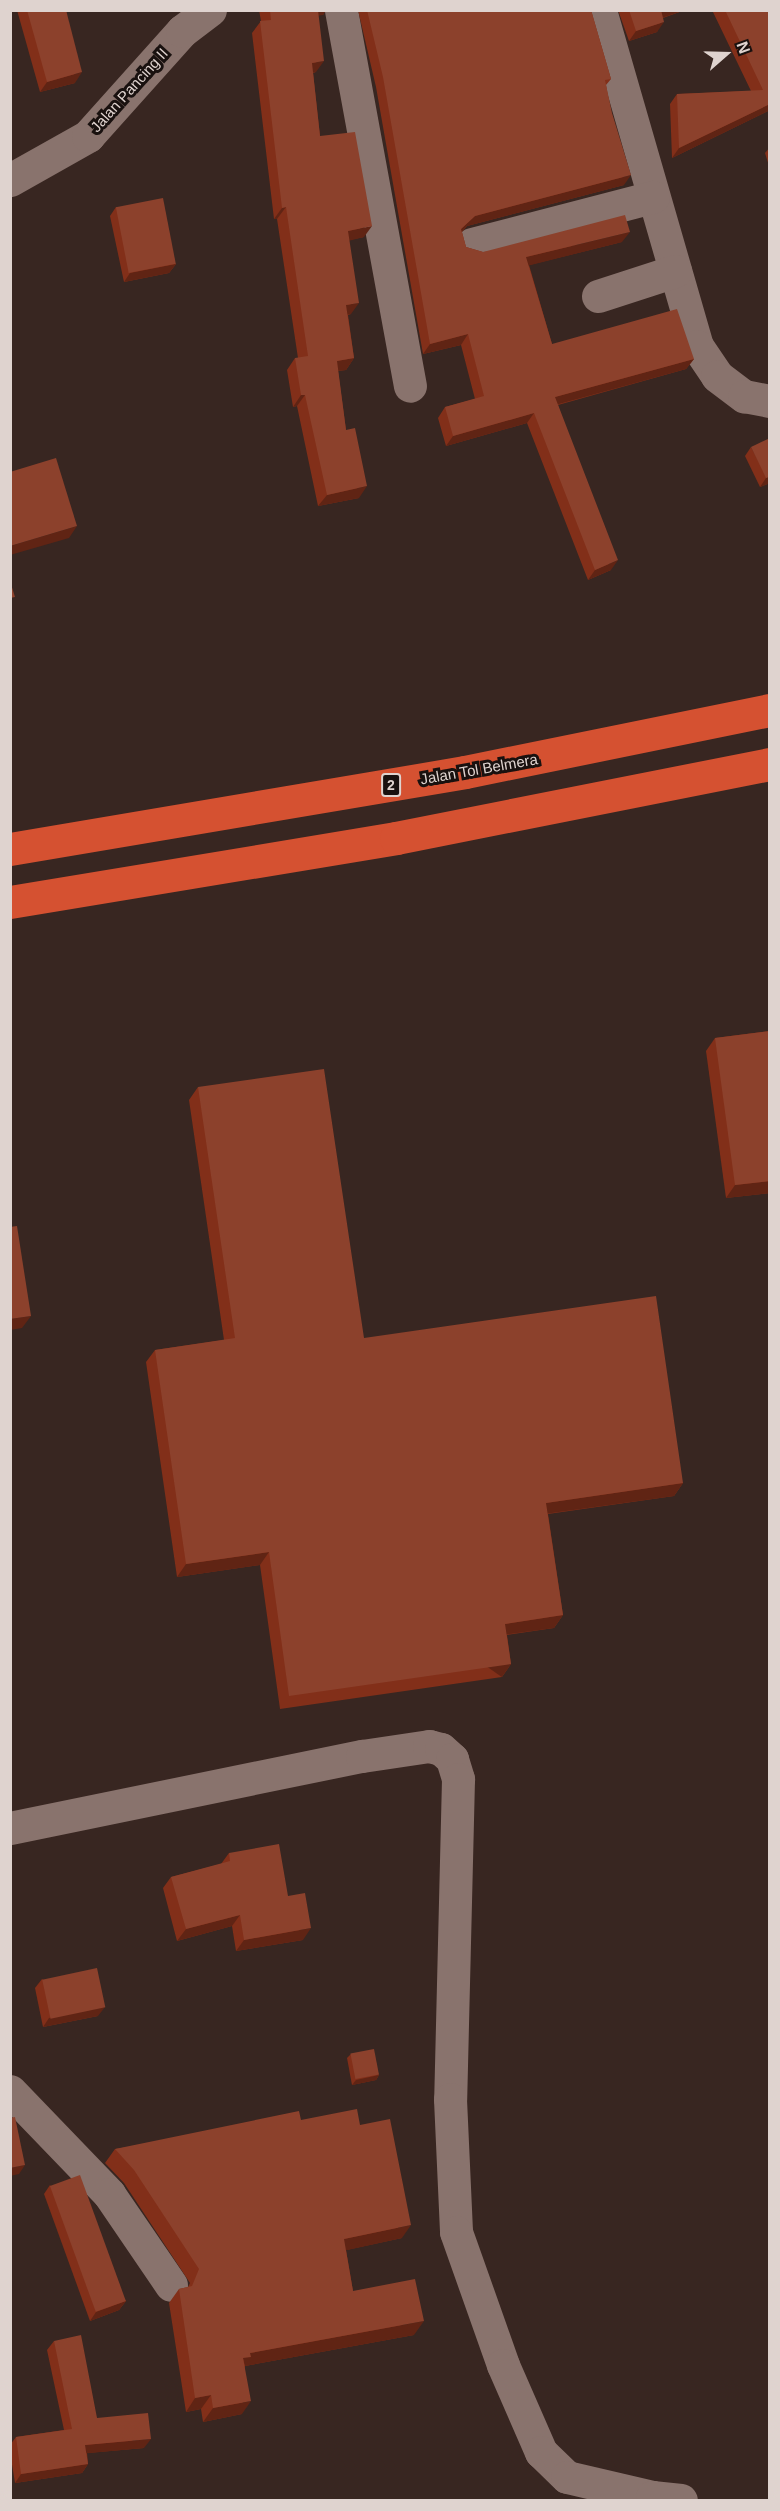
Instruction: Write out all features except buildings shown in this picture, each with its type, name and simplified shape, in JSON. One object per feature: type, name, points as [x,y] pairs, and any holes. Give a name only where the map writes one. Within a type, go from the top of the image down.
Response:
[{"type":"highway","name":"Jalan Tol Belmera","points":[[10,849],[465,772],[770,710]]},
{"type":"highway","points":[[10,902],[407,836],[770,764]]},
{"type":"street","name":"Jalan Pancing II","points":[[10,180],[88,136],[182,31],[210,10]]},
{"type":"street","points":[[341,10],[410,386]]},
{"type":"street","points":[[600,10],[697,346],[717,376],[744,396],[770,401]]},
{"type":"street","points":[[472,244],[653,197]]},
{"type":"street","points":[[598,296],[675,271]]},
{"type":"street","points":[[10,1828],[362,1756],[429,1746],[441,1749],[452,1759],[458,1779],[450,2099],[456,2232],[503,2365],[541,2452],[567,2477],[662,2499]]},
{"type":"street","points":[[10,2091],[110,2194],[171,2285]]}]
